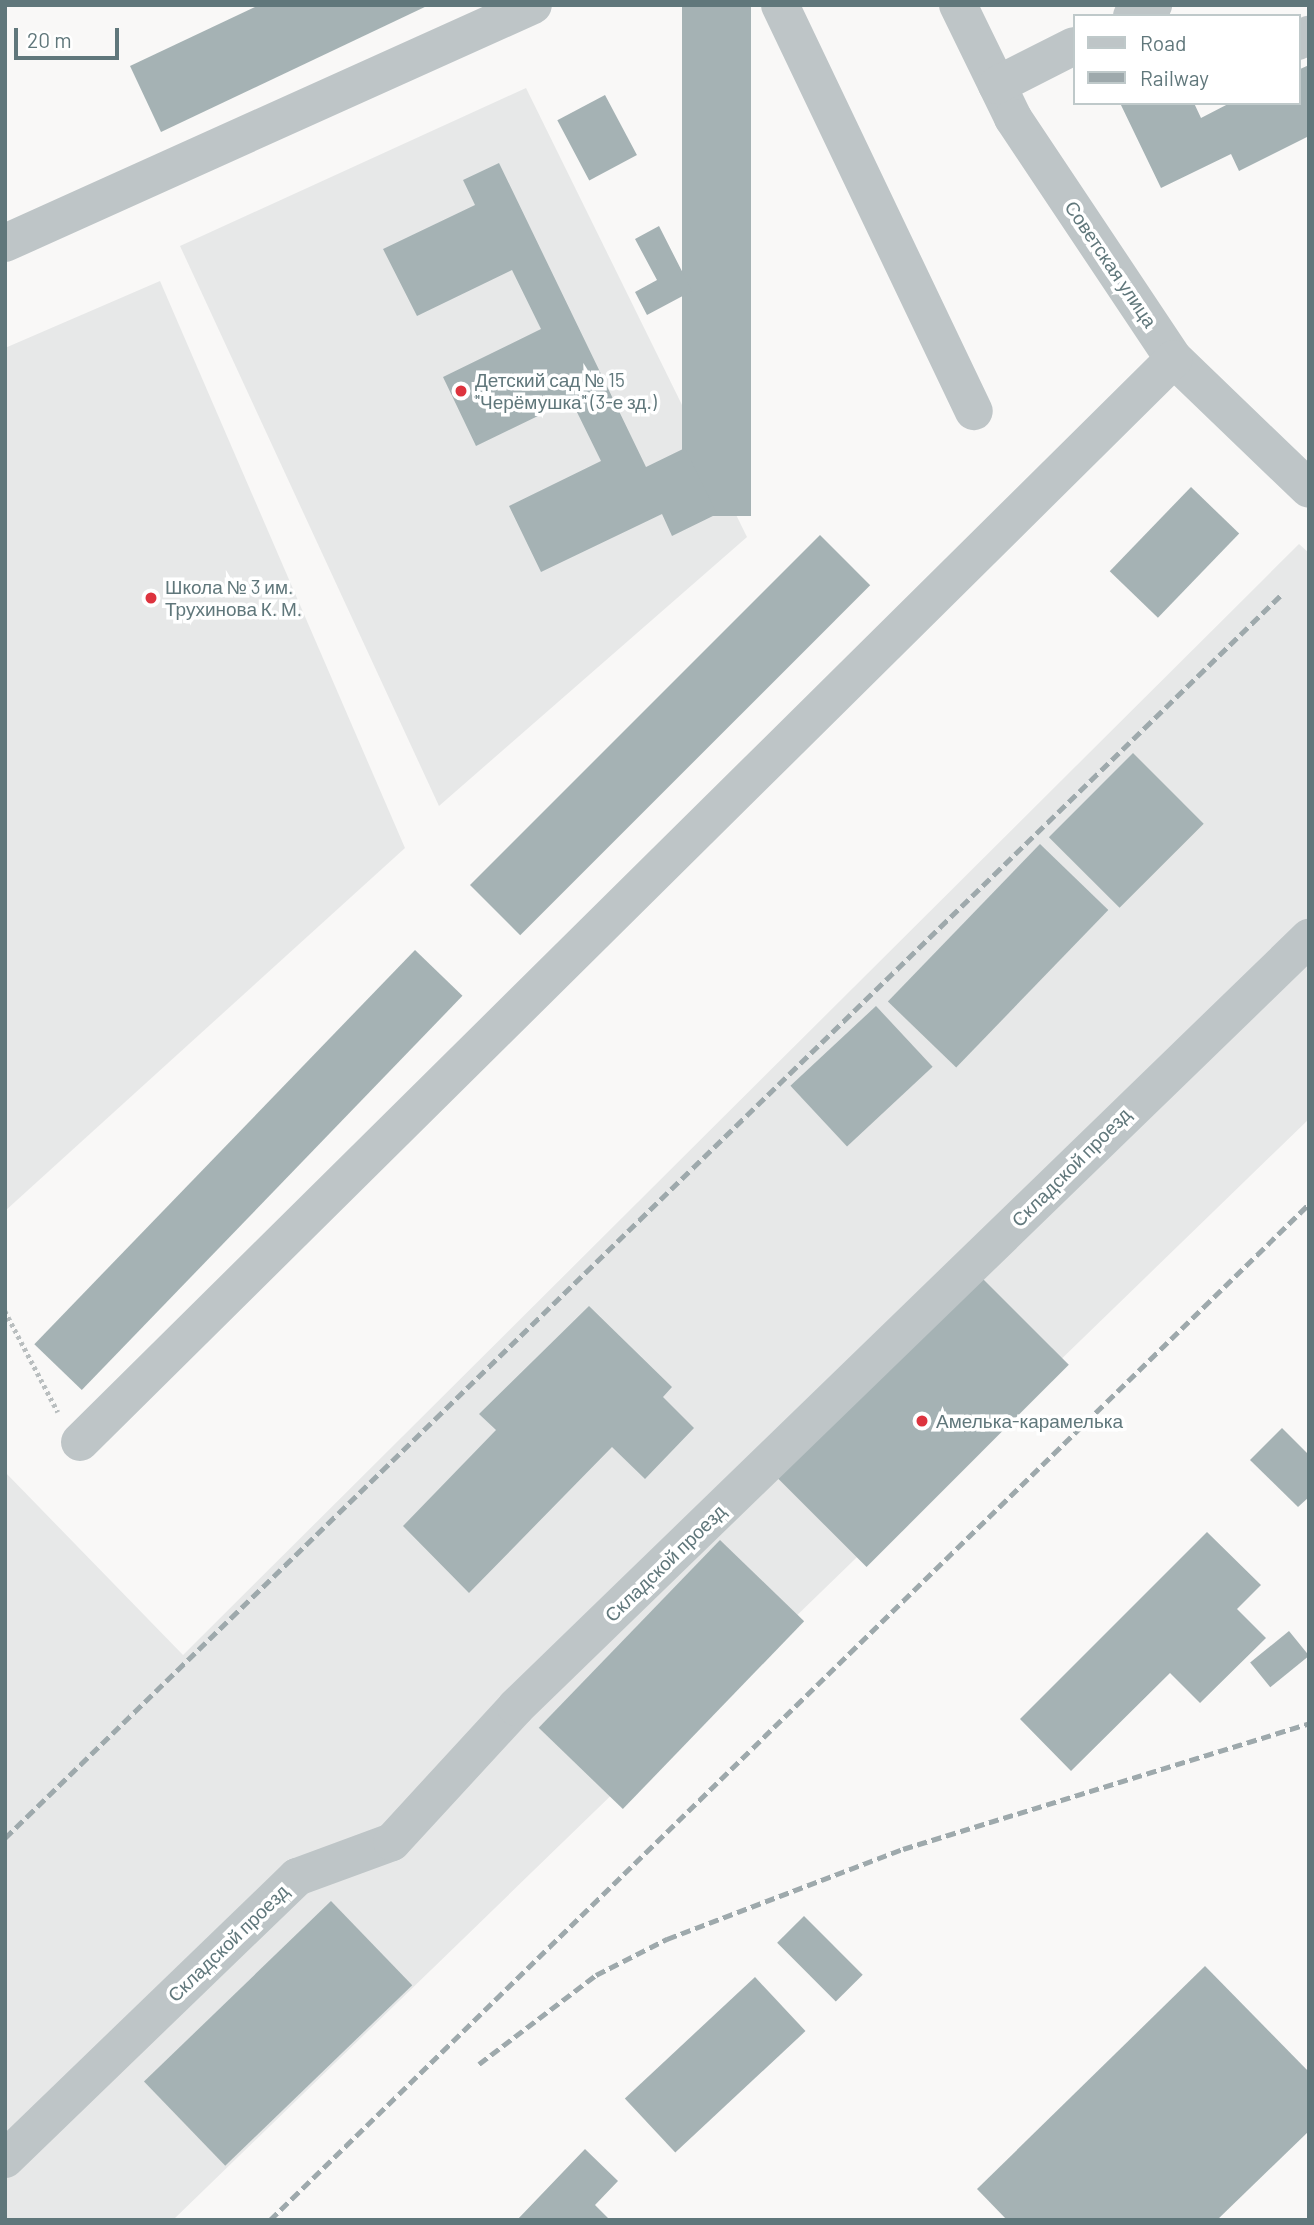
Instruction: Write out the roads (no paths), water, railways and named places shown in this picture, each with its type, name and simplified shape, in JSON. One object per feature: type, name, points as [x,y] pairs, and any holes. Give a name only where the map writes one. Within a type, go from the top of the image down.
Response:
[{"type":"street","points":[[5,243],[533,5]]},
{"type":"street","points":[[780,5],[974,411]]},
{"type":"street","name":"Советская улица","points":[[958,5],[997,85],[1174,359],[1309,489]]},
{"type":"street","points":[[1136,14],[1153,5]]},
{"type":"street","points":[[997,85],[1072,47]]},
{"type":"street","points":[[80,1442],[1174,359]]},
{"type":"street","name":"Складской проезд","points":[[5,2158],[297,1877],[392,1842],[516,1707],[1309,938]]},
{"type":"railway","points":[[5,1838],[1282,594]]},
{"type":"railway","points":[[270,2220],[1309,1204]]},
{"type":"railway","points":[[479,2064],[596,1975],[667,1939],[903,1849],[1309,1723]]},
{"type":"place","name":"Детский сад № 15 \"Черёмушка\" (3-е зд.)","points":[[461,391]]},
{"type":"place","name":"Школа № 3 им. Трухинова К. М.","points":[[151,598]]},
{"type":"place","name":"Амелька-карамелька","points":[[922,1421]]}]
